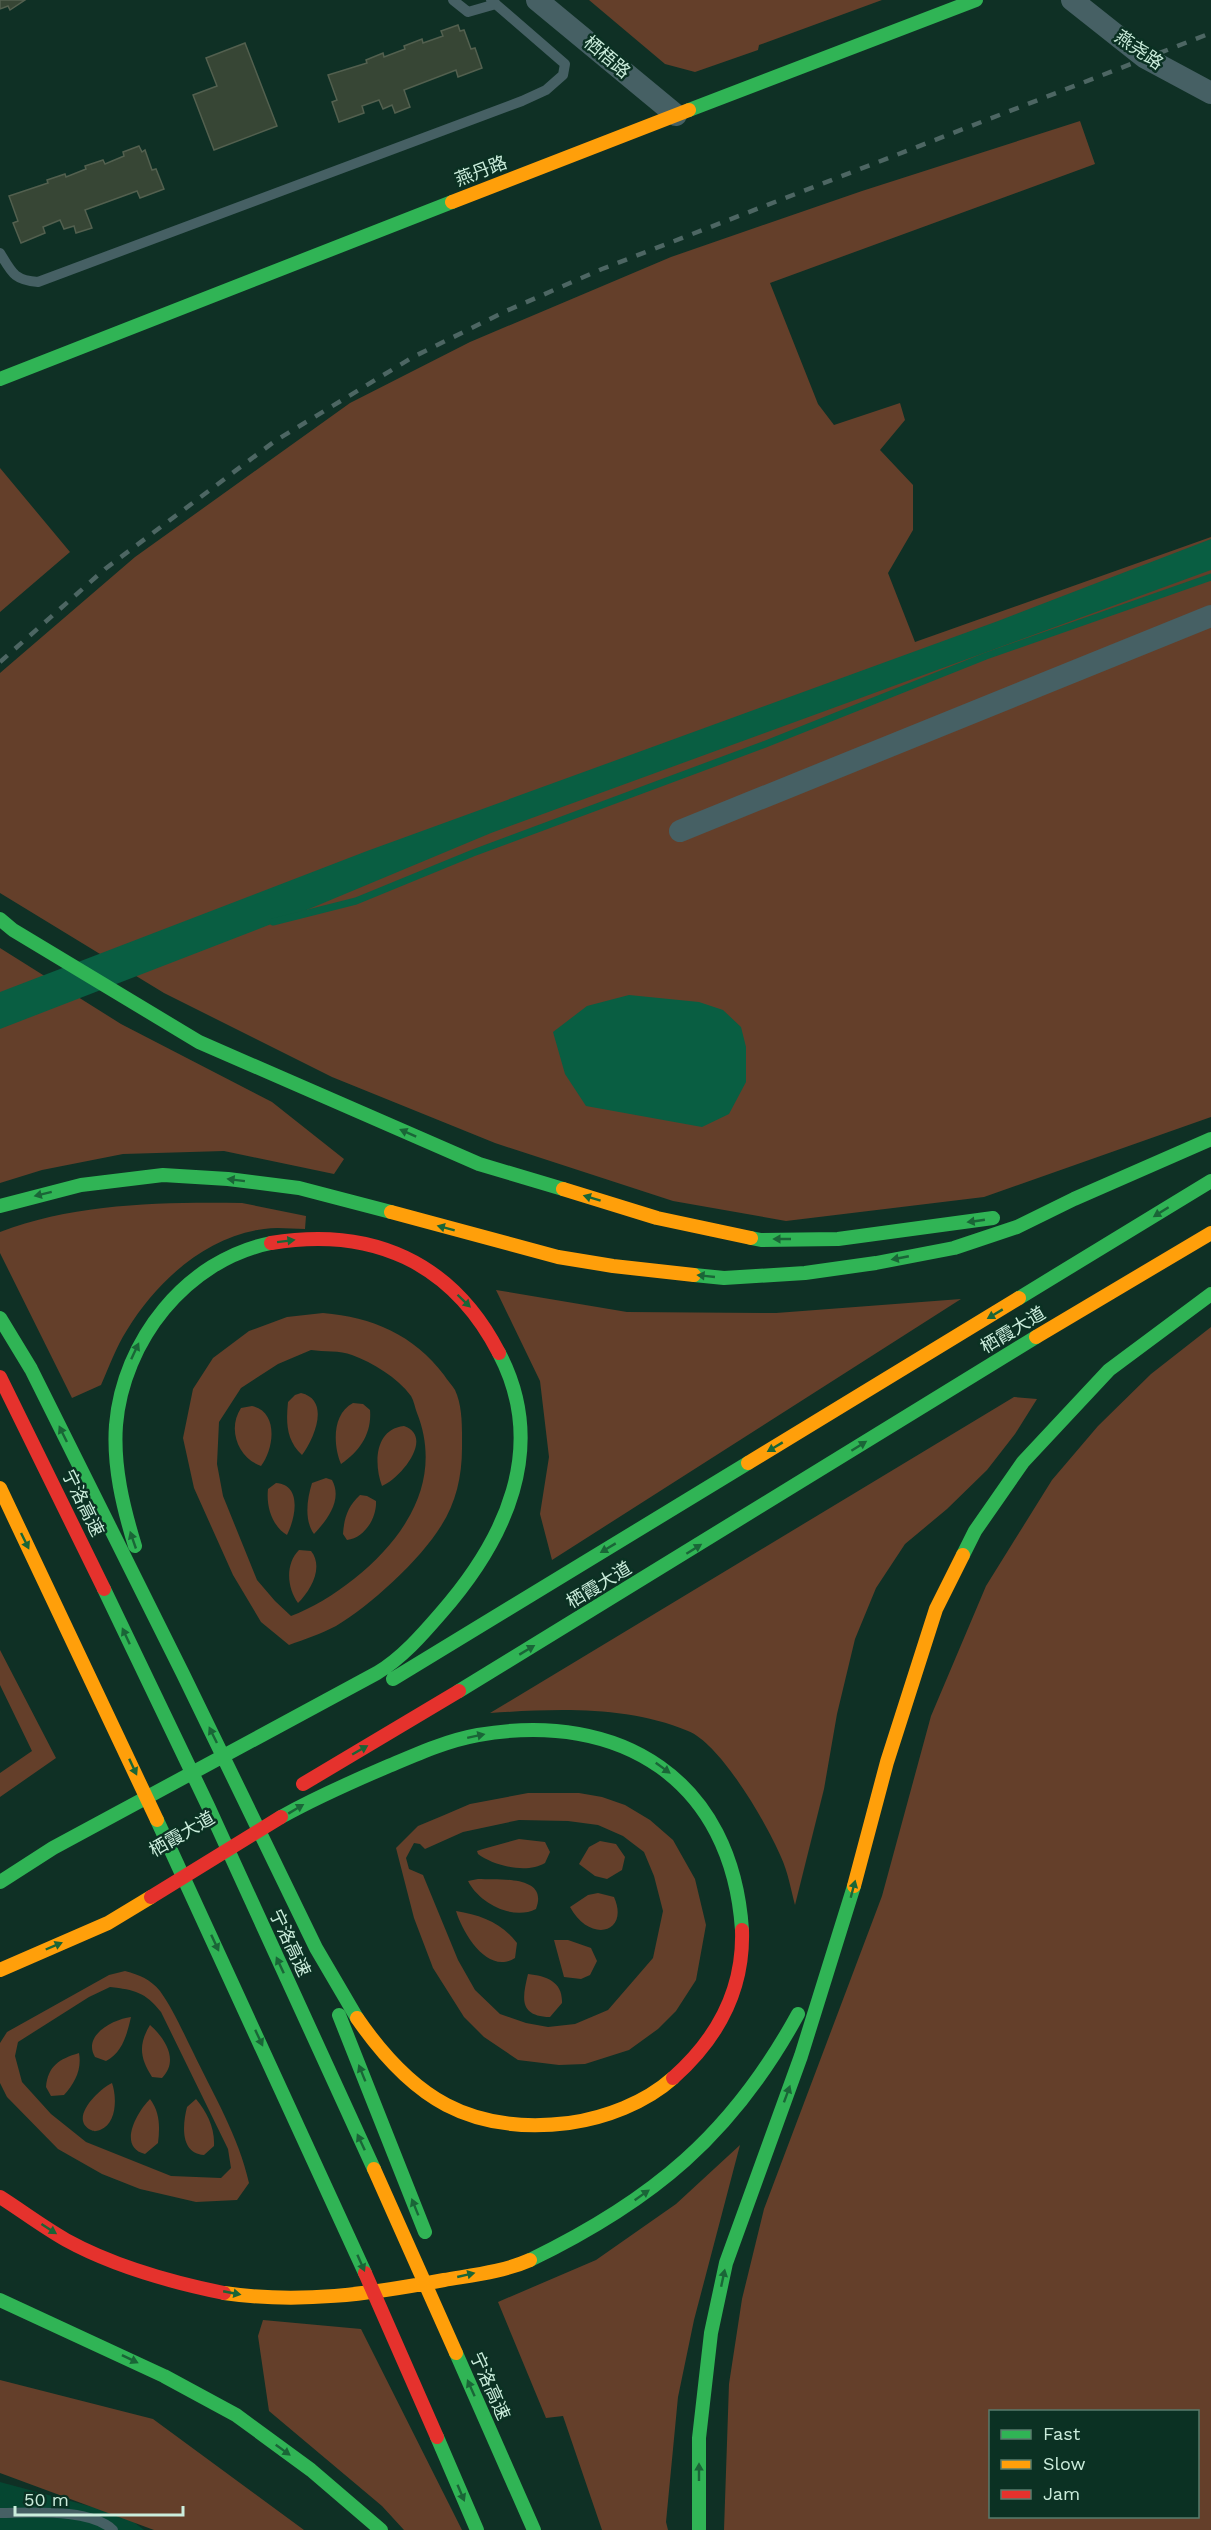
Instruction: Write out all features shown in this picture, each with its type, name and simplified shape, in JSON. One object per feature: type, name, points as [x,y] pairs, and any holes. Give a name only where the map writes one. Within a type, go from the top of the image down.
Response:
[{"type":"main road","name":"燕丹路","points":[[0,380],[976,0]]},
{"type":"main road","points":[[0,919],[14,930],[199,1042],[479,1164],[657,1218],[761,1240],[838,1239],[987,1220],[1074,1199]]},
{"type":"main road","points":[[0,1206],[70,1187],[116,1180],[163,1175],[228,1179],[299,1188],[502,1244],[558,1257],[613,1266],[724,1278],[804,1273],[876,1263],[954,1248],[1017,1227],[1074,1199],[1211,1139]]},
{"type":"main road","name":"栖霞大道","points":[[362,1697],[1211,1181]]},
{"type":"main road","name":"栖霞大道","points":[[291,1791],[454,1695],[930,1401],[1211,1233]]},
{"type":"main road","points":[[0,1882],[53,1848],[387,1666],[446,1609],[485,1558],[513,1496],[519,1467],[521,1438],[516,1401],[502,1358],[474,1310],[446,1283],[417,1263],[376,1246],[328,1239],[286,1240],[263,1244],[218,1263],[195,1277],[172,1298],[139,1343],[128,1367],[114,1428],[116,1477],[130,1530],[152,1597],[183,1674]]},
{"type":"main road","points":[[699,2530],[699,2438],[711,2333],[726,2264],[801,2056],[845,1918],[887,1762],[936,1609],[975,1531],[1023,1462],[1109,1370],[1211,1294]]},
{"type":"main road","points":[[0,1318],[31,1369],[303,1920],[429,2241]]},
{"type":"main road","name":"宁洛高速","points":[[0,1377],[152,1689],[385,2195],[501,2439],[534,2530]]},
{"type":"main road","points":[[0,1488],[226,1966],[337,2210],[477,2530]]},
{"type":"main road","points":[[0,1970],[109,1922],[311,1800],[404,1759],[476,1736],[508,1731],[568,1733],[604,1740],[641,1753],[665,1769],[695,1795],[714,1822],[729,1855],[741,1906],[743,1940],[739,1975],[717,2030],[694,2059],[667,2084],[633,2105],[601,2118],[570,2124],[532,2126],[497,2124],[463,2114],[396,2069],[365,2032],[314,1945]]},
{"type":"main road","name":"栖霞大道","points":[[186,1796],[238,1767]]},
{"type":"main road","name":"栖霞大道","points":[[145,1819],[166,1807]]},
{"type":"main road","name":"栖霞大道","points":[[209,1839],[260,1809]]},
{"type":"main road","name":"栖霞大道","points":[[158,1869],[188,1851]]},
{"type":"main road","points":[[0,2197],[66,2239],[99,2256],[190,2285],[249,2296],[325,2300],[368,2295],[524,2262],[598,2226],[662,2181],[698,2151],[732,2115],[764,2075],[788,2035],[845,1918]]},
{"type":"main road","points":[[0,1958],[29,1942]]},
{"type":"main road","points":[[437,2262],[450,2295]]},
{"type":"main road","points":[[0,2300],[164,2376],[236,2415],[311,2470],[381,2530]]},
{"type":"main road","points":[[0,2313],[96,2343]]},
{"type":"main road","points":[[499,2415],[501,2439],[540,2530]]},
{"type":"street","name":"栖梧路","points":[[537,0],[676,115]]},
{"type":"street","name":"燕尧路","points":[[1072,0],[1144,57],[1211,93]]},
{"type":"street","points":[[680,831],[1211,616]]},
{"type":"lane","points":[[0,253],[11,272],[21,281],[38,282],[522,101],[546,90],[563,75],[565,64],[493,2],[468,12],[453,0]]},
{"type":"lane","points":[[0,2512],[63,2514],[105,2522],[113,2530]]},
{"type":"shaded area","points":[[589,0],[882,0],[759,45],[758,50],[695,72],[665,64]]},
{"type":"shaded area","points":[[1080,121],[1095,164],[770,283],[818,404],[834,425],[900,403],[905,420],[880,450],[913,485],[913,530],[888,573],[915,642],[1211,537],[1211,1117],[984,1197],[786,1221],[673,1201],[495,1143],[332,1077],[164,993],[0,893],[0,673],[135,557],[350,403],[470,342],[671,257],[862,191]]},
{"type":"shaded area","points":[[0,468],[70,552],[0,612]]},
{"type":"shaded area","points":[[1211,539],[1211,570],[491,833],[297,914],[0,1029],[0,992],[367,851],[998,621]]},
{"type":"shaded area","points":[[0,948],[121,1024],[272,1102],[344,1159],[334,1174],[224,1151],[123,1154],[42,1170],[0,1183]]},
{"type":"shaded area","points":[[629,995],[699,1002],[723,1010],[741,1027],[746,1047],[746,1082],[729,1114],[702,1127],[586,1106],[565,1074],[553,1032],[587,1006]]},
{"type":"shaded area","points":[[242,1203],[306,1216],[305,1229],[269,1228],[243,1233],[203,1251],[185,1264],[152,1295],[139,1312],[119,1343],[101,1385],[72,1398],[0,1253],[0,1232],[59,1215],[120,1206]]},
{"type":"shaded area","points":[[496,1290],[627,1312],[776,1313],[961,1299],[552,1560],[540,1514],[549,1457],[540,1381]]},
{"type":"shaded area","points":[[323,1313],[341,1315],[375,1324],[405,1339],[432,1361],[455,1390],[461,1411],[462,1434],[461,1469],[454,1499],[441,1526],[421,1553],[393,1581],[349,1618],[325,1632],[289,1645],[261,1622],[233,1575],[194,1488],[183,1438],[193,1389],[213,1358],[249,1331],[287,1317]],"holes":[[[311,1350],[342,1352],[360,1358],[384,1371],[405,1389],[412,1398],[422,1427],[425,1441],[425,1469],[423,1483],[413,1509],[385,1551],[340,1590],[291,1616],[257,1580],[223,1496],[217,1464],[219,1422],[241,1388],[278,1364]]]},
{"type":"shaded area","points":[[1211,1327],[1211,2530],[724,2530],[729,2384],[742,2299],[764,2209],[882,1896],[931,1716],[986,1586],[1052,1480],[1098,1426],[1151,1374]]},
{"type":"shaded area","points":[[301,1393],[316,1403],[318,1411],[315,1430],[302,1455],[290,1437],[287,1417],[288,1402]]},
{"type":"shaded area","points":[[1014,1397],[1037,1399],[1015,1434],[987,1470],[947,1509],[905,1544],[876,1588],[855,1639],[837,1714],[824,1789],[795,1905],[783,1863],[765,1825],[742,1786],[701,1739],[688,1731],[664,1723],[615,1713],[540,1710],[490,1713]]},
{"type":"shaded area","points":[[353,1403],[363,1404],[370,1410],[369,1426],[359,1447],[341,1464],[338,1456],[336,1430],[341,1414]]},
{"type":"shaded area","points":[[252,1406],[267,1416],[272,1432],[269,1450],[261,1466],[246,1457],[237,1442],[235,1433],[237,1416],[241,1408]]},
{"type":"shaded area","points":[[404,1426],[413,1431],[416,1439],[415,1448],[405,1467],[382,1486],[378,1468],[379,1449],[387,1434]]},
{"type":"shaded area","points":[[326,1478],[332,1480],[335,1487],[335,1502],[328,1516],[314,1534],[307,1509],[309,1496],[312,1483]]},
{"type":"shaded area","points":[[276,1483],[285,1485],[290,1490],[295,1504],[287,1535],[277,1526],[269,1509],[268,1489]]},
{"type":"shaded area","points":[[360,1495],[376,1501],[374,1514],[364,1531],[347,1540],[343,1534],[346,1518],[352,1503]]},
{"type":"shaded area","points":[[299,1550],[311,1551],[315,1557],[316,1571],[311,1585],[298,1603],[294,1597],[289,1576],[291,1562]]},
{"type":"shaded area","points":[[0,1650],[56,1758],[0,1797],[0,1773],[32,1751],[0,1685]]},
{"type":"shaded area","points":[[528,1793],[579,1793],[602,1797],[625,1805],[650,1820],[673,1840],[695,1879],[706,1925],[696,1980],[676,2011],[658,2029],[629,2050],[585,2064],[559,2065],[518,2060],[484,2037],[464,2017],[433,1968],[414,1918],[396,1848],[418,1826],[470,1804]],"holes":[[[519,1820],[568,1821],[598,1825],[623,1836],[644,1852],[654,1876],[663,1911],[653,1958],[608,2010],[575,2024],[548,2027],[526,2023],[500,2014],[475,1990],[458,1960],[423,1875],[409,1869],[406,1858],[414,1843],[420,1844],[425,1849],[463,1832]]]},
{"type":"shaded area","points":[[519,1839],[545,1842],[550,1852],[545,1863],[529,1868],[511,1867],[493,1862],[478,1854],[477,1851],[483,1849]]},
{"type":"shaded area","points":[[600,1841],[616,1844],[625,1857],[622,1870],[607,1879],[595,1876],[579,1864],[589,1847]]},
{"type":"shaded area","points":[[509,1880],[529,1885],[536,1890],[538,1898],[536,1909],[517,1913],[497,1908],[480,1896],[468,1881]]},
{"type":"shaded area","points":[[598,1893],[614,1897],[618,1909],[617,1919],[612,1926],[597,1930],[578,1919],[570,1907],[588,1895]]},
{"type":"shaded area","points":[[456,1911],[482,1918],[505,1930],[517,1943],[515,1958],[505,1962],[486,1957],[464,1930]]},
{"type":"shaded area","points":[[554,1940],[568,1940],[591,1948],[597,1961],[590,1975],[581,1979],[564,1977]]},
{"type":"shaded area","points":[[125,1971],[144,1978],[160,1991],[169,2005],[225,2116],[245,2166],[249,2183],[237,2200],[196,2202],[140,2189],[102,2174],[58,2149],[7,2097],[0,2083],[0,2043],[7,2032],[109,1975]],"holes":[[[110,1987],[133,1991],[144,1996],[161,2012],[228,2149],[231,2168],[221,2178],[171,2176],[86,2142],[51,2114],[22,2082],[15,2056],[18,2042],[89,1997]]]},
{"type":"shaded area","points":[[528,1974],[552,1981],[560,1990],[562,2003],[550,2017],[533,2013],[525,2005]]},
{"type":"shaded area","points":[[131,2017],[126,2036],[117,2053],[106,2061],[95,2057],[92,2049],[96,2035],[116,2021]]},
{"type":"shaded area","points":[[150,2025],[165,2043],[170,2057],[170,2065],[162,2078],[152,2077],[143,2057],[142,2045]]},
{"type":"shaded area","points":[[79,2053],[77,2076],[71,2086],[64,2095],[51,2096],[46,2087],[52,2069],[60,2061]]},
{"type":"shaded area","points":[[112,2083],[115,2095],[113,2116],[106,2127],[92,2131],[85,2125],[84,2112],[100,2091]]},
{"type":"shaded area","points":[[150,2099],[157,2114],[159,2137],[158,2143],[145,2154],[132,2144],[131,2137],[135,2120]]},
{"type":"shaded area","points":[[196,2099],[207,2115],[213,2133],[214,2146],[204,2155],[190,2149],[184,2129],[187,2107]]},
{"type":"shaded area","points":[[740,2145],[694,2320],[678,2397],[666,2522],[668,2530],[602,2530],[563,2416],[546,2418],[498,2302],[596,2260],[676,2204]]},
{"type":"shaded area","points":[[263,2320],[361,2329],[462,2530],[404,2530],[382,2506],[269,2411],[258,2336]]},
{"type":"shaded area","points":[[0,2380],[153,2419],[304,2530],[154,2530],[0,2473]]},
{"type":"shaded area","points":[[0,2482],[126,2516],[144,2530],[0,2530]]},
{"type":"building","points":[[0,0],[25,0],[10,10],[8,6],[0,9]]},
{"type":"building","points":[[458,25],[460,31],[464,30],[471,49],[475,48],[482,68],[458,77],[456,70],[404,90],[410,107],[395,113],[392,105],[383,109],[379,100],[362,106],[364,113],[339,122],[332,102],[337,100],[328,75],[367,63],[366,60],[383,53],[384,57],[405,49],[404,46],[422,39],[423,43],[443,36],[441,31]]},
{"type":"building","points":[[245,43],[277,126],[214,150],[193,95],[217,86],[206,58]]},
{"type":"building","points":[[139,146],[142,152],[145,150],[152,170],[156,169],[164,189],[140,198],[137,191],[85,210],[92,228],[76,233],[74,226],[64,229],[60,220],[43,227],[45,233],[21,243],[13,223],[18,221],[9,196],[48,183],[47,180],[65,174],[66,177],[86,169],[85,166],[103,160],[105,164],[124,156],[123,152]]},
{"type":"waterway","points":[[273,922],[356,901],[473,853],[763,745],[986,656],[1211,577]]},
{"type":"railway","points":[[0,662],[105,569],[275,441],[413,357],[506,311],[602,269],[1211,33]]},
{"type":"traffic: fast","points":[[689,110],[976,0]]},
{"type":"traffic: fast","points":[[0,379],[452,202]]},
{"type":"traffic: fast","points":[[0,919],[13,930],[199,1042],[479,1164],[563,1189]]},
{"type":"traffic: fast","points":[[694,1275],[724,1278],[805,1273],[876,1263],[954,1248],[1017,1227],[1074,1199],[1211,1139]]},
{"type":"traffic: fast","points":[[0,1206],[81,1185],[163,1175],[228,1179],[299,1188],[391,1212]]},
{"type":"traffic: fast","points":[[1019,1298],[1211,1181]]},
{"type":"traffic: fast","points":[[751,1238],[761,1240],[838,1239],[993,1218]]},
{"type":"traffic: fast","points":[[135,1546],[120,1486],[115,1440],[121,1394],[131,1364],[146,1335],[164,1309],[186,1286],[212,1267],[240,1252],[271,1243]]},
{"type":"traffic: fast","points":[[963,1555],[975,1531],[1023,1462],[1109,1370],[1211,1294]]},
{"type":"traffic: fast","points":[[0,1318],[31,1369],[316,1948],[357,2018]]},
{"type":"traffic: fast","points":[[459,1691],[1036,1337]]},
{"type":"traffic: fast","points":[[0,1882],[53,1848],[377,1673],[419,1638],[464,1585],[484,1555],[501,1524],[513,1491],[519,1458],[520,1423],[513,1388],[499,1353]]},
{"type":"traffic: fast","points":[[393,1679],[748,1463]]},
{"type":"traffic: fast","points":[[104,1589],[208,1806],[374,2169]]},
{"type":"traffic: fast","points":[[281,1817],[358,1779],[454,1741],[478,1735],[530,1730],[578,1734],[622,1746],[660,1767],[692,1796],[717,1833],[734,1878],[742,1930]]},
{"type":"traffic: fast","points":[[157,1820],[365,2273]]},
{"type":"traffic: fast","points":[[699,2530],[699,2438],[711,2333],[726,2263],[801,2056],[854,1886]]},
{"type":"traffic: fast","points":[[530,2260],[614,2214],[685,2160],[745,2095],[773,2057],[798,2014]]},
{"type":"traffic: fast","points":[[339,2015],[425,2232]]},
{"type":"traffic: fast","points":[[0,2300],[164,2376],[236,2415],[311,2470],[381,2530]]},
{"type":"traffic: fast","points":[[456,2353],[534,2530]]},
{"type":"traffic: fast","points":[[437,2437],[477,2530]]},
{"type":"traffic: slow","points":[[452,202],[689,110]]},
{"type":"traffic: slow","points":[[563,1189],[657,1218],[751,1238]]},
{"type":"traffic: slow","points":[[391,1212],[558,1257],[694,1275]]},
{"type":"traffic: slow","points":[[1036,1337],[1211,1233]]},
{"type":"traffic: slow","points":[[748,1463],[1019,1298]]},
{"type":"traffic: slow","points":[[0,1488],[157,1820]]},
{"type":"traffic: slow","points":[[854,1886],[887,1762],[936,1609],[963,1555]]},
{"type":"traffic: slow","points":[[0,1970],[108,1923],[151,1897]]},
{"type":"traffic: slow","points":[[357,2018],[399,2070],[422,2090],[446,2105],[473,2116],[502,2123],[534,2125],[569,2123],[596,2117],[637,2102],[673,2078]]},
{"type":"traffic: slow","points":[[374,2169],[456,2353]]},
{"type":"traffic: slow","points":[[224,2293],[280,2298],[335,2296],[488,2273],[530,2260]]},
{"type":"traffic: jam","points":[[271,1243],[308,1239],[343,1240],[375,1246],[405,1258],[433,1274],[458,1295],[480,1321],[499,1353]]},
{"type":"traffic: jam","points":[[0,1377],[104,1589]]},
{"type":"traffic: jam","points":[[303,1784],[459,1691]]},
{"type":"traffic: jam","points":[[151,1897],[281,1817]]},
{"type":"traffic: jam","points":[[673,2078],[703,2047],[725,2012],[738,1973],[742,1930]]},
{"type":"traffic: jam","points":[[0,2197],[57,2235],[85,2250],[163,2279],[224,2293]]},
{"type":"traffic: jam","points":[[365,2273],[437,2437]]}]
